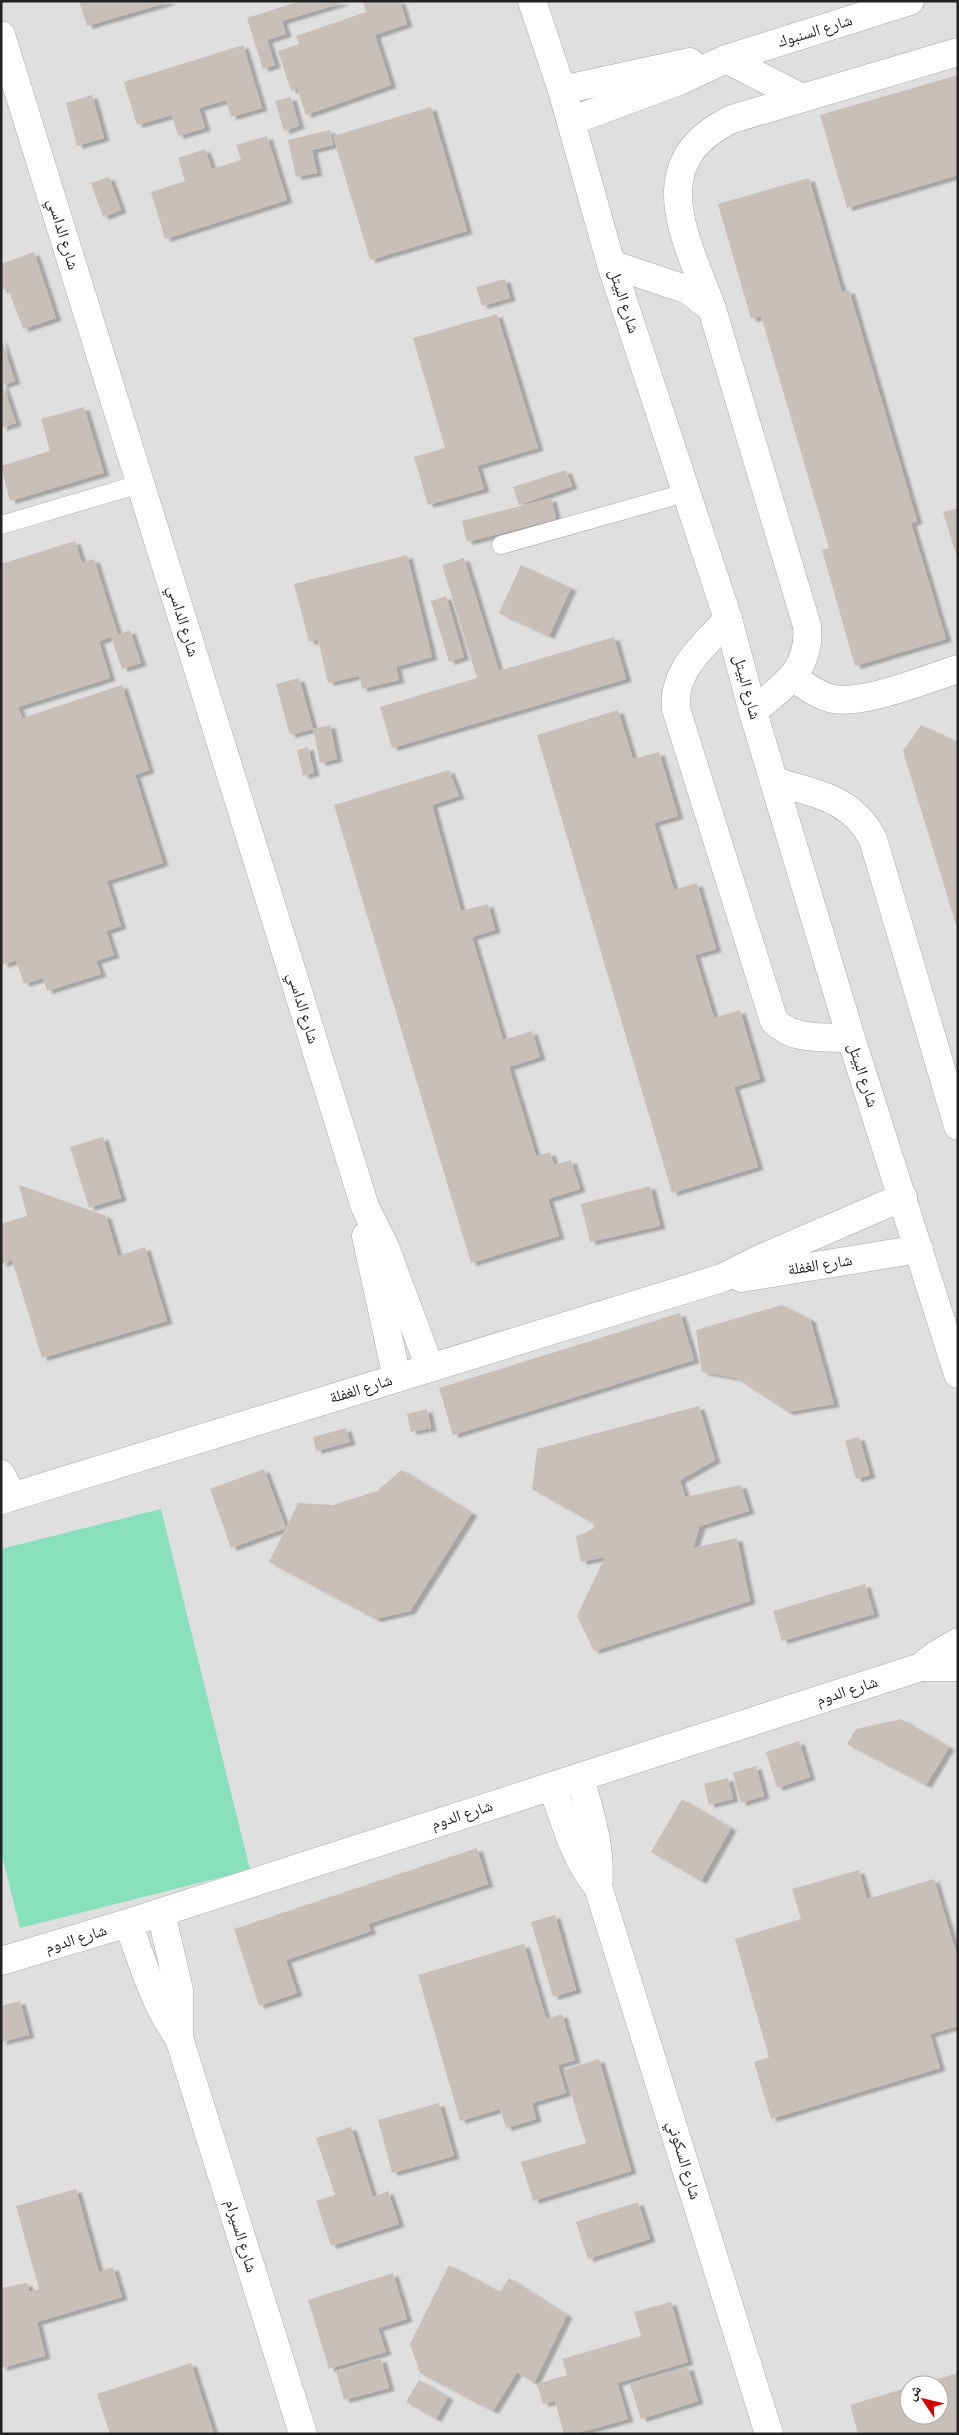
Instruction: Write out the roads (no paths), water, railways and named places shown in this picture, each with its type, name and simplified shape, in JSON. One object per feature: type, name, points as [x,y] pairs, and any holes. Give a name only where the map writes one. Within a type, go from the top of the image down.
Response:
[{"type":"street","name":"شارع البيتل","points":[[532,1],[562,90],[612,264],[685,493],[728,619],[753,712],[851,1038],[903,1196],[958,1374]]},
{"type":"street","name":"شارع السنبوك","points":[[571,121],[679,81],[723,60],[910,1]]},
{"type":"street","name":"شارع الداسي","points":[[1,35],[365,1207],[385,1247],[430,1368]]},
{"type":"street","points":[[753,712],[793,676],[807,653],[808,626],[712,309],[678,214],[676,194],[679,175],[687,156],[713,128],[732,120],[802,98],[958,52]]},
{"type":"street","name":"شارع السنبوك","points":[[562,90],[682,64],[723,60]]},
{"type":"street","points":[[723,60],[802,98]]},
{"type":"street","points":[[612,264],[688,290],[712,309]]},
{"type":"street","points":[[728,619],[681,674],[677,685],[676,709],[774,1022],[789,1034],[798,1036],[851,1038]]},
{"type":"street","points":[[793,676],[819,694],[834,699],[851,700],[867,697],[958,669]]},
{"type":"street","points":[[774,781],[834,800],[858,816],[873,839],[958,1126]]},
{"type":"street","name":"شارع الغفلة","points":[[5,1490],[398,1378],[722,1278],[762,1258],[903,1196]]},
{"type":"street","name":"شارع الداسي","points":[[365,1207],[369,1252],[398,1378]]},
{"type":"street","name":"شارع الغفلة","points":[[722,1278],[751,1277],[919,1249]]},
{"type":"street","name":"شارع الدوم","points":[[922,1667],[936,1655],[958,1642]]},
{"type":"street","name":"شارع الدوم","points":[[1,1961],[161,1913],[922,1667],[958,1667]]},
{"type":"street","name":"شارع السكوني","points":[[580,1777],[597,1841],[600,1868],[598,1887]]},
{"type":"street","name":"شارع السكوني","points":[[552,1786],[574,1850],[587,1873],[598,1887],[769,2434]]},
{"type":"street","name":"شارع السيرام","points":[[161,1913],[179,1990],[180,2038],[303,2434]]},
{"type":"street","name":"شارع السيرام","points":[[128,1923],[155,1999],[168,2023],[180,2038]]},
{"type":"lane","points":[[1,525],[140,484]]},
{"type":"lane","points":[[501,545],[685,493]]}]
